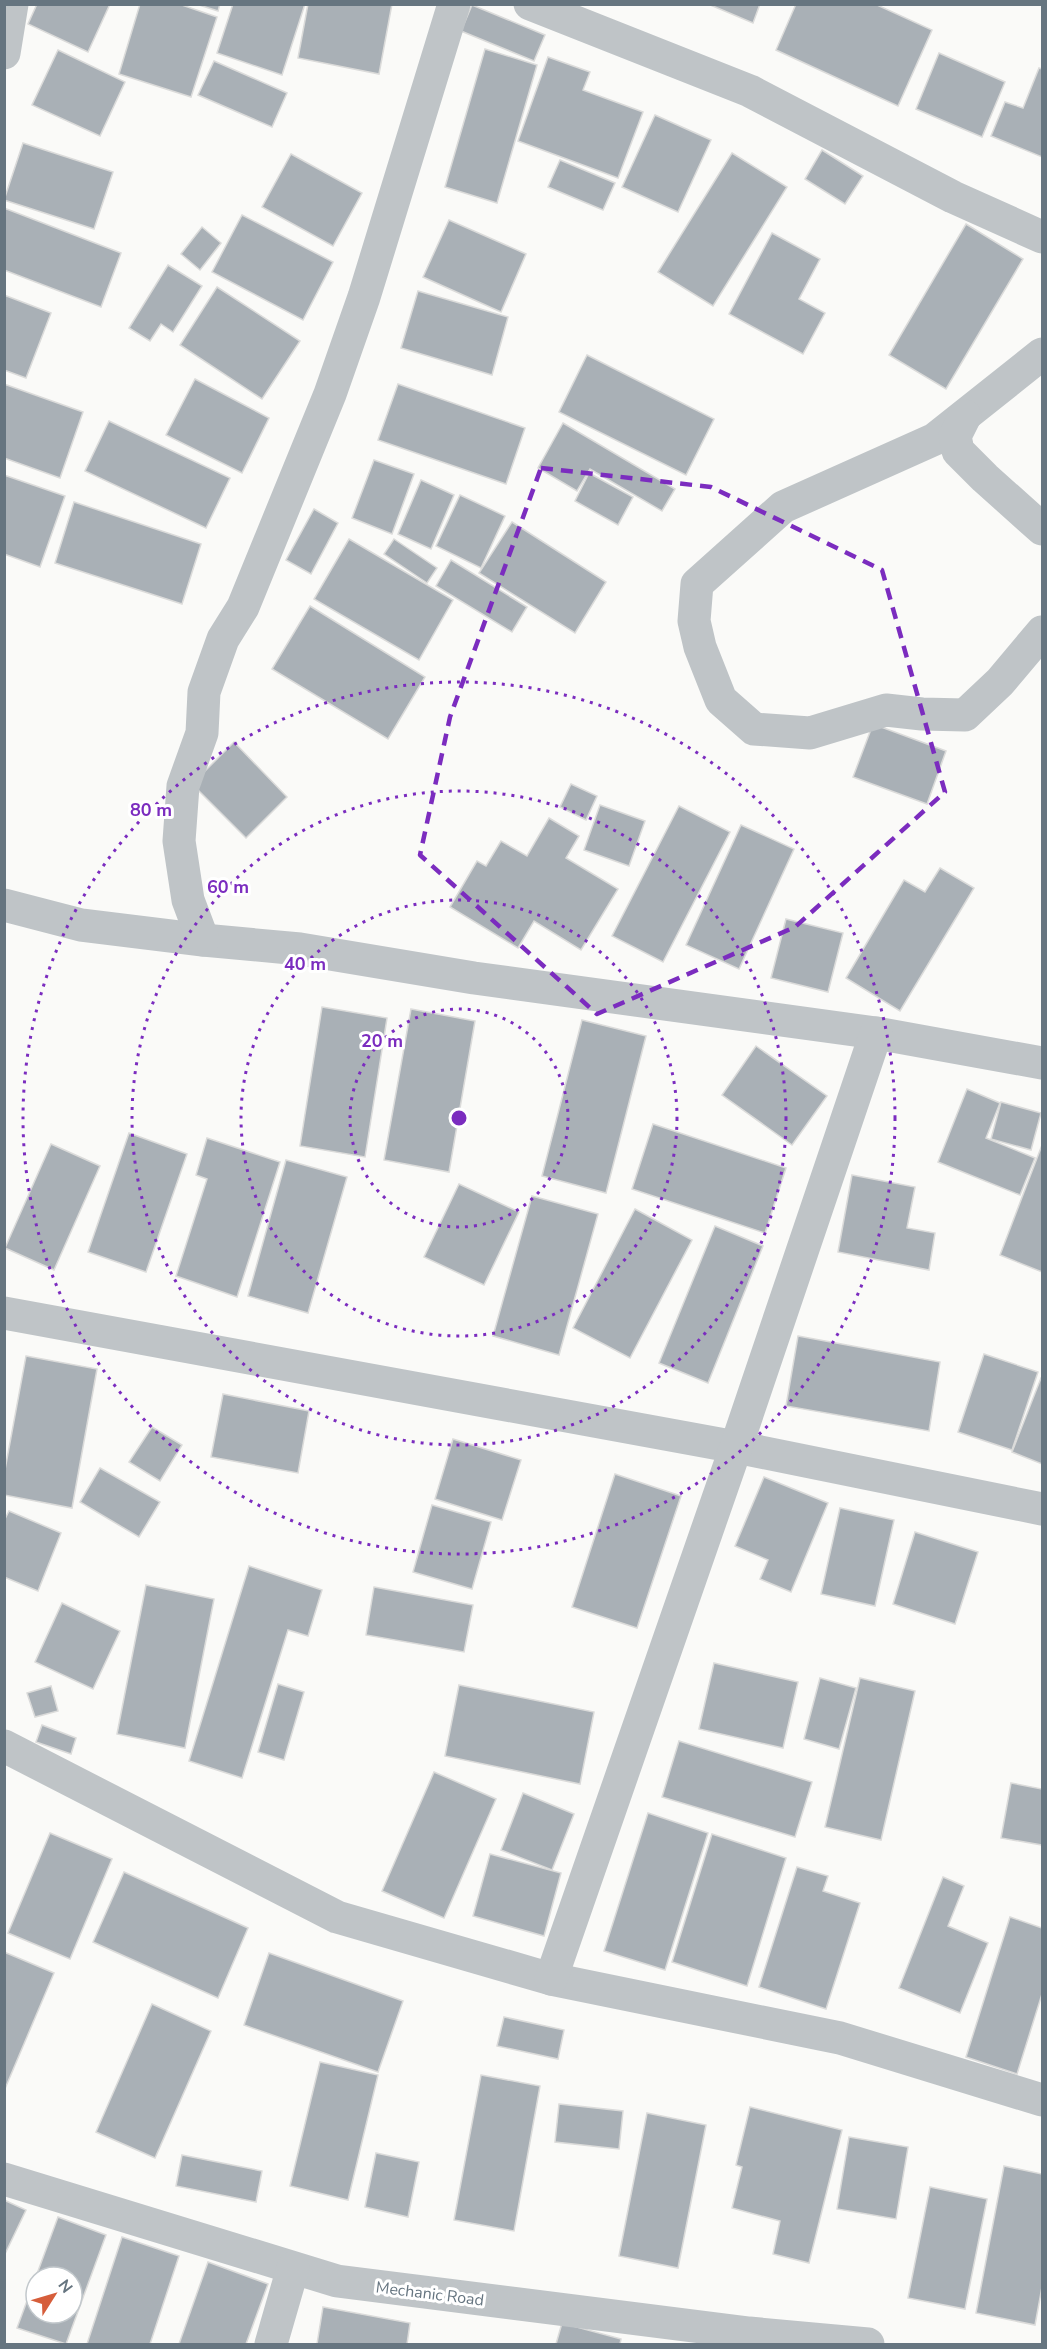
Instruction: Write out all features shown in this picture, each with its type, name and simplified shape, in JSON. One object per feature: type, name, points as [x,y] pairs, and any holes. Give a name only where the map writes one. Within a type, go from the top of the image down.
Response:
[{"type":"street","points":[[4,54],[12,4]]},
{"type":"street","points":[[203,940],[188,900],[179,841],[183,786],[202,733],[204,692],[223,639],[243,607],[330,394],[367,286],[454,4]]},
{"type":"street","points":[[530,4],[750,91],[953,197],[1042,237]]},
{"type":"street","points":[[1042,354],[935,439],[783,507],[696,584],[694,621],[700,647],[721,699],[754,729],[810,733],[886,710],[965,715],[1000,682],[1042,632]]},
{"type":"street","points":[[965,416],[955,436],[958,451],[1042,529]]},
{"type":"street","points":[[4,905],[81,925],[300,949],[474,978],[876,1033],[1042,1063]]},
{"type":"street","points":[[551,1979],[736,1447],[876,1033]]},
{"type":"street","points":[[4,1313],[736,1447],[1042,1509]]},
{"type":"street","points":[[4,1746],[337,1917],[551,1979],[840,2038],[1042,2100]]},
{"type":"street","name":"Mechanic Road","points":[[4,2179],[338,2281],[747,2339],[868,2344]]},
{"type":"street","points":[[271,2344],[293,2268]]},
{"type":"highlighted area","points":[[541,468],[711,487],[882,570],[945,792],[795,927],[597,1014],[420,855],[450,717]]},
{"type":"building","points":[[37,4],[110,4],[88,52],[28,24]]},
{"type":"building","points":[[140,4],[179,4],[217,17],[191,97],[119,74]]},
{"type":"building","points":[[196,4],[220,4],[218,11]]},
{"type":"building","points":[[233,4],[305,4],[282,75],[217,53]]},
{"type":"building","points":[[308,4],[392,4],[379,74],[298,58]]},
{"type":"building","points":[[708,4],[760,4],[753,23]]},
{"type":"building","points":[[796,4],[875,4],[932,30],[898,106],[776,50]]},
{"type":"building","points":[[472,5],[545,35],[534,61],[461,31]]},
{"type":"building","points":[[485,49],[537,65],[497,203],[445,187]]},
{"type":"building","points":[[58,50],[125,82],[100,136],[32,105]]},
{"type":"building","points":[[939,53],[1005,82],[982,137],[916,109]]},
{"type":"building","points":[[548,57],[590,72],[583,90],[643,112],[618,178],[518,141]]},
{"type":"building","points":[[214,61],[287,93],[272,127],[198,95]]},
{"type":"building","points":[[1039,68],[1042,69],[1042,157],[991,136],[1005,102],[1023,108]]},
{"type":"building","points":[[655,115],[711,140],[678,212],[622,187]]},
{"type":"building","points":[[23,143],[113,172],[94,229],[4,200]]},
{"type":"building","points":[[822,150],[863,176],[845,204],[805,179]]},
{"type":"building","points":[[732,153],[787,187],[713,306],[658,272]]},
{"type":"building","points":[[291,154],[362,193],[333,246],[262,207]]},
{"type":"building","points":[[560,160],[615,183],[603,210],[548,187]]},
{"type":"building","points":[[4,208],[121,253],[101,307],[4,270]]},
{"type":"building","points":[[242,215],[333,262],[303,320],[212,272]]},
{"type":"building","points":[[449,220],[526,254],[501,312],[423,277]]},
{"type":"building","points":[[966,224],[1023,259],[946,389],[889,355]]},
{"type":"building","points":[[202,227],[221,243],[200,270],[181,254]]},
{"type":"building","points":[[772,233],[820,259],[799,299],[825,313],[803,354],[729,314]]},
{"type":"building","points":[[168,265],[202,286],[173,332],[161,324],[150,341],[129,328]]},
{"type":"building","points":[[217,287],[300,341],[262,399],[180,345]]},
{"type":"building","points":[[418,291],[508,317],[492,375],[401,348]]},
{"type":"building","points":[[4,295],[51,313],[26,378],[4,370]]},
{"type":"building","points":[[587,355],[714,419],[686,475],[559,412]]},
{"type":"building","points":[[195,379],[269,418],[242,473],[166,435]]},
{"type":"building","points":[[4,384],[83,412],[60,478],[4,458]]},
{"type":"building","points":[[398,384],[525,428],[506,484],[378,440]]},
{"type":"building","points":[[109,421],[230,478],[206,528],[85,471]]},
{"type":"building","points":[[563,423],[675,489],[662,511],[590,469],[577,491],[538,468]]},
{"type":"building","points":[[374,460],[414,474],[392,534],[352,518]]},
{"type":"building","points":[[589,473],[633,497],[618,525],[575,501]]},
{"type":"building","points":[[4,475],[65,496],[40,567],[4,554]]},
{"type":"building","points":[[421,480],[454,495],[431,549],[398,534]]},
{"type":"building","points":[[460,495],[505,516],[481,568],[436,546]]},
{"type":"building","points":[[74,502],[201,544],[182,604],[55,563]]},
{"type":"building","points":[[314,509],[338,523],[311,574],[286,560]]},
{"type":"building","points":[[512,522],[606,582],[575,633],[479,573]]},
{"type":"building","points":[[349,539],[453,600],[419,660],[314,599]]},
{"type":"building","points":[[394,539],[437,568],[427,583],[384,554]]},
{"type":"building","points":[[451,560],[527,607],[512,632],[436,586]]},
{"type":"building","points":[[310,606],[425,677],[388,739],[272,669]]},
{"type":"building","points":[[873,724],[946,751],[927,804],[853,777]]},
{"type":"building","points":[[234,742],[287,797],[246,838],[192,784]]},
{"type":"building","points":[[571,784],[597,796],[586,820],[560,807]]},
{"type":"building","points":[[600,805],[645,821],[629,866],[584,850]]},
{"type":"building","points":[[679,806],[730,832],[663,962],[612,936]]},
{"type":"building","points":[[549,818],[579,836],[566,858],[618,889],[581,950],[534,921],[518,948],[450,907],[477,861],[486,866],[501,841],[527,856]]},
{"type":"building","points":[[741,825],[794,849],[739,969],[686,945]]},
{"type":"building","points":[[940,868],[974,888],[900,1011],[846,978],[904,880],[925,892]]},
{"type":"building","points":[[786,919],[843,933],[828,992],[771,978]]},
{"type":"building","points":[[322,1007],[387,1018],[365,1157],[300,1146]]},
{"type":"building","points":[[411,1009],[475,1021],[449,1172],[384,1160]]},
{"type":"building","points":[[582,1020],[646,1036],[606,1193],[542,1176]]},
{"type":"building","points":[[756,1046],[827,1096],[792,1145],[722,1095]]},
{"type":"building","points":[[967,1089],[1000,1103],[986,1138],[1035,1158],[1020,1195],[938,1162]]},
{"type":"building","points":[[1001,1102],[1041,1113],[1031,1150],[991,1139]]},
{"type":"building","points":[[653,1124],[786,1168],[765,1233],[632,1189]]},
{"type":"building","points":[[129,1133],[187,1154],[146,1272],[88,1252]]},
{"type":"building","points":[[207,1138],[280,1162],[237,1297],[176,1276],[207,1179],[196,1175]]},
{"type":"building","points":[[51,1144],[100,1166],[54,1270],[5,1248]]},
{"type":"building","points":[[1042,1145],[1042,1272],[1000,1255]]},
{"type":"building","points":[[286,1160],[347,1177],[308,1313],[248,1296]]},
{"type":"building","points":[[852,1175],[915,1187],[907,1228],[935,1233],[929,1270],[838,1252]]},
{"type":"building","points":[[459,1184],[519,1212],[484,1285],[424,1257]]},
{"type":"building","points":[[532,1196],[598,1214],[559,1355],[493,1336]]},
{"type":"building","points":[[635,1209],[692,1240],[630,1358],[573,1328]]},
{"type":"building","points":[[715,1226],[763,1246],[708,1383],[659,1363]]},
{"type":"building","points":[[798,1336],[940,1362],[929,1431],[786,1406]]},
{"type":"building","points":[[984,1354],[1038,1372],[1012,1450],[958,1432]]},
{"type":"building","points":[[26,1356],[97,1369],[72,1508],[4,1495],[4,1475]]},
{"type":"building","points":[[1042,1379],[1042,1464],[1012,1452]]},
{"type":"building","points":[[223,1394],[309,1411],[298,1473],[211,1457]]},
{"type":"building","points":[[152,1427],[182,1445],[160,1481],[129,1462]]},
{"type":"building","points":[[453,1439],[521,1460],[502,1520],[435,1499]]},
{"type":"building","points":[[100,1468],[160,1502],[139,1537],[80,1502]]},
{"type":"building","points":[[615,1474],[681,1496],[637,1628],[572,1607]]},
{"type":"building","points":[[764,1477],[828,1503],[791,1592],[760,1579],[768,1560],[735,1546]]},
{"type":"building","points":[[432,1505],[491,1522],[472,1589],[413,1572]]},
{"type":"building","points":[[840,1508],[894,1520],[875,1606],[821,1594]]},
{"type":"building","points":[[9,1511],[61,1533],[38,1591],[4,1577],[4,1521]]},
{"type":"building","points":[[915,1532],[978,1552],[955,1624],[893,1604]]},
{"type":"building","points":[[249,1566],[322,1590],[308,1636],[288,1630],[242,1778],[189,1761]]},
{"type":"building","points":[[146,1585],[214,1599],[185,1748],[117,1734]]},
{"type":"building","points":[[374,1587],[473,1605],[464,1652],[366,1635]]},
{"type":"building","points":[[62,1603],[120,1631],[93,1689],[35,1662]]},
{"type":"building","points":[[714,1663],[798,1682],[783,1748],[699,1729]]},
{"type":"building","points":[[820,1678],[856,1688],[839,1749],[804,1739]]},
{"type":"building","points":[[860,1678],[915,1691],[881,1840],[825,1827]]},
{"type":"building","points":[[278,1684],[304,1692],[284,1760],[258,1752]]},
{"type":"building","points":[[459,1685],[594,1712],[580,1784],[445,1756]]},
{"type":"building","points":[[51,1686],[58,1711],[35,1717],[27,1693]]},
{"type":"building","points":[[42,1725],[76,1738],[71,1754],[36,1742]]},
{"type":"building","points":[[679,1741],[812,1782],[795,1837],[662,1797]]},
{"type":"building","points":[[434,1772],[496,1799],[444,1918],[382,1891]]},
{"type":"building","points":[[1011,1783],[1042,1789],[1042,1845],[1001,1838]]},
{"type":"building","points":[[523,1793],[574,1814],[552,1870],[501,1850]]},
{"type":"building","points":[[648,1813],[708,1833],[665,1970],[604,1951]]},
{"type":"building","points":[[50,1833],[112,1859],[70,1959],[8,1933]]},
{"type":"building","points":[[712,1834],[786,1858],[747,1986],[672,1962]]},
{"type":"building","points":[[490,1854],[561,1873],[544,1936],[473,1916]]},
{"type":"building","points":[[797,1867],[828,1876],[823,1891],[860,1903],[826,2009],[759,1987]]},
{"type":"building","points":[[124,1872],[248,1928],[218,1998],[93,1942]]},
{"type":"building","points":[[943,1877],[964,1886],[948,1926],[988,1943],[960,2013],[899,1988]]},
{"type":"building","points":[[1010,1917],[1042,1928],[1042,1994],[1017,2074],[966,2057]]},
{"type":"building","points":[[4,1952],[54,1973],[4,2091]]},
{"type":"building","points":[[269,1953],[403,2001],[378,2072],[244,2025]]},
{"type":"building","points":[[152,2004],[211,2031],[155,2158],[96,2132]]},
{"type":"building","points":[[504,2017],[564,2030],[558,2059],[497,2046]]},
{"type":"building","points":[[320,2062],[378,2075],[348,2200],[290,2186]]},
{"type":"building","points":[[481,2075],[540,2086],[514,2231],[454,2220]]},
{"type":"building","points":[[559,2104],[623,2111],[619,2149],[555,2142]]},
{"type":"building","points":[[750,2107],[842,2130],[809,2263],[773,2254],[780,2221],[732,2208],[742,2167],[736,2165]]},
{"type":"building","points":[[647,2113],[706,2125],[678,2268],[619,2256]]},
{"type":"building","points":[[849,2137],[908,2147],[896,2219],[837,2209]]},
{"type":"building","points":[[376,2153],[419,2162],[408,2217],[365,2207]]},
{"type":"building","points":[[182,2155],[262,2171],[256,2202],[176,2186]]},
{"type":"building","points":[[1004,2166],[1042,2174],[1042,2287],[1035,2325],[976,2313]]},
{"type":"building","points":[[930,2187],[987,2199],[965,2309],[908,2298]]},
{"type":"building","points":[[4,2200],[26,2210],[4,2256]]},
{"type":"building","points":[[58,2217],[106,2235],[84,2295],[84,2265],[40,2265]]},
{"type":"building","points":[[122,2237],[179,2256],[150,2344],[87,2344]]},
{"type":"building","points":[[208,2262],[268,2284],[246,2344],[179,2344]]},
{"type":"building","points":[[323,2307],[410,2323],[407,2344],[317,2344]]},
{"type":"building","points":[[24,2309],[24,2325],[73,2325],[66,2344],[17,2328]]},
{"type":"building","points":[[562,2323],[621,2339],[620,2344],[556,2344]]}]
